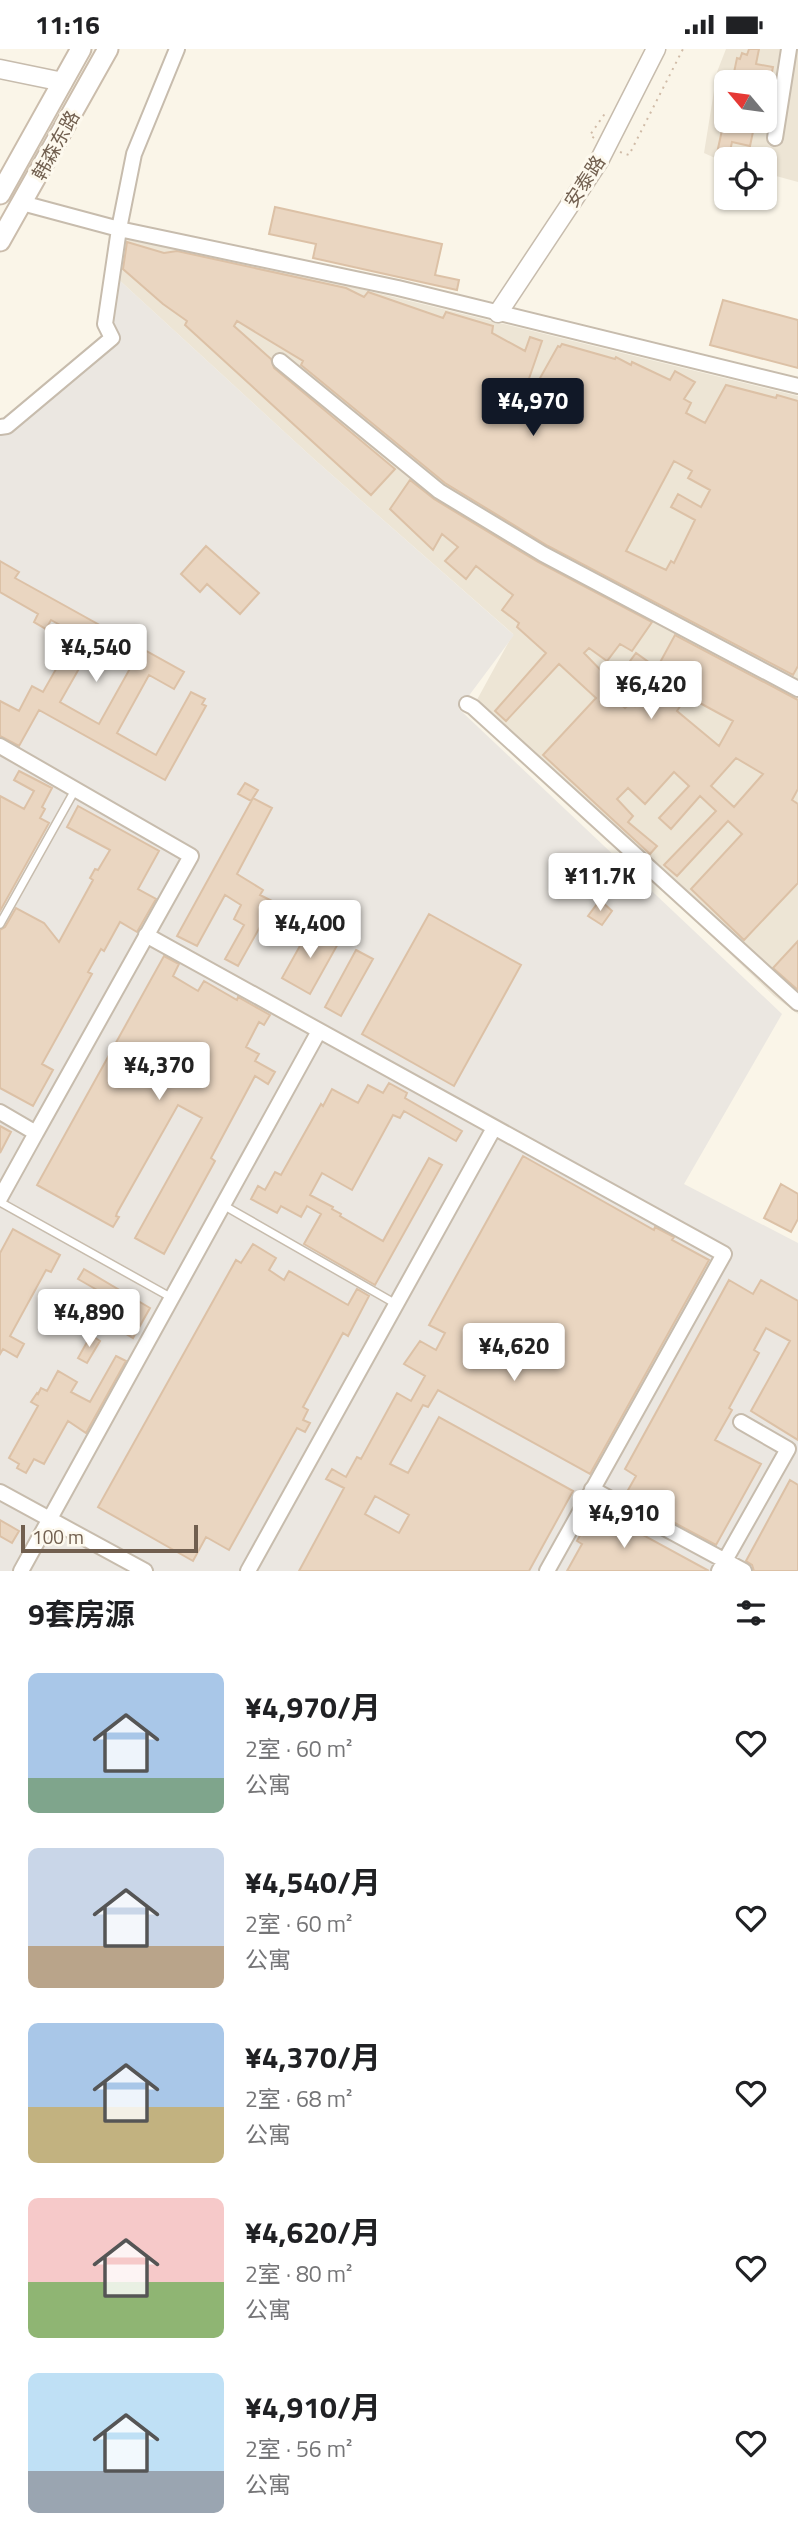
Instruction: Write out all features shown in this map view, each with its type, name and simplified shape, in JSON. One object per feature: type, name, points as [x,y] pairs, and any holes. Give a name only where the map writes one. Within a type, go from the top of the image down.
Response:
[{"type":"main road","name":"韩森东路","points":[[0,194],[81,49]]},
{"type":"main road","name":"韩森东路","points":[[0,241],[108,49]]},
{"type":"street","points":[[0,428],[7,426],[113,338],[105,324],[119,229],[134,154],[177,49]]},
{"type":"street","name":"安泰路","points":[[499,309],[605,148],[656,49]]},
{"type":"street","points":[[775,138],[789,49]]},
{"type":"street","points":[[0,69],[62,82]]},
{"type":"street","points":[[22,203],[119,229],[499,309],[798,386]]},
{"type":"street","points":[[280,361],[439,491],[543,554],[798,689]]},
{"type":"street","points":[[467,704],[798,1003]]},
{"type":"street","points":[[0,746],[191,856],[0,1200]]},
{"type":"street","points":[[146,935],[724,1254],[547,1571]]},
{"type":"street","points":[[21,1571],[319,1031]]},
{"type":"street","points":[[0,1112],[36,1133]]},
{"type":"street","points":[[248,1571],[494,1128]]},
{"type":"street","points":[[722,1566],[788,1449],[741,1422]]},
{"type":"street","points":[[592,1489],[722,1566],[744,1571]]},
{"type":"street","points":[[0,1492],[145,1571]]},
{"type":"lane","points":[[0,925],[75,789]]},
{"type":"lane","points":[[0,1200],[172,1298]]},
{"type":"lane","points":[[223,1205],[396,1304]]},
{"type":"path","points":[[605,148],[629,155],[683,49]]},
{"type":"shaded area","points":[[726,49],[798,49],[798,182],[777,176],[777,147],[714,147],[714,158],[704,153],[714,91],[714,133],[777,133],[777,70],[718,70]]},
{"type":"shaded area","points":[[124,231],[798,396],[798,1014],[774,996],[473,707],[513,634],[315,460],[117,278]]},
{"type":"shaded area","points":[[117,278],[315,460],[514,635],[459,709],[782,1014],[684,1184],[798,1243],[798,1571],[0,1571],[0,428],[112,338]]},
{"type":"building","points":[[749,49],[759,49],[756,64],[773,67],[772,70],[734,70],[737,58],[740,59],[742,53],[747,55]]},
{"type":"building","points":[[721,133],[753,133],[750,146],[732,142],[731,147],[718,147]]},
{"type":"building","points":[[275,207],[442,244],[435,275],[459,280],[457,290],[313,258],[316,244],[269,234]]},
{"type":"building","points":[[127,242],[164,253],[177,251],[346,288],[364,297],[368,292],[443,318],[446,312],[493,326],[492,333],[525,351],[530,337],[542,341],[524,393],[530,396],[558,346],[562,344],[615,359],[616,357],[631,365],[632,362],[670,380],[675,371],[695,382],[684,399],[691,403],[686,413],[705,423],[726,385],[798,401],[798,666],[793,675],[548,546],[445,483],[301,365],[303,361],[237,321],[234,326],[271,359],[274,368],[395,469],[371,495],[185,325],[187,321],[123,269]],"holes":[[[674,461],[692,471],[688,478],[710,490],[701,507],[678,494],[671,507],[695,520],[674,563],[671,561],[666,570],[626,551]]]},
{"type":"building","points":[[723,300],[798,320],[798,368],[710,345]]},
{"type":"building","points":[[410,480],[434,499],[538,562],[652,622],[632,651],[620,644],[607,661],[589,648],[584,653],[619,689],[613,698],[625,708],[632,702],[635,706],[646,689],[622,672],[636,653],[657,668],[675,635],[798,700],[798,789],[792,800],[798,804],[798,883],[744,940],[691,889],[742,834],[728,821],[677,876],[664,865],[716,811],[700,796],[671,829],[659,818],[689,786],[674,772],[645,804],[628,788],[617,799],[633,816],[628,822],[657,846],[650,854],[543,755],[596,698],[559,664],[506,721],[495,711],[546,653],[517,627],[519,623],[502,610],[513,595],[476,566],[466,579],[445,561],[458,547],[442,534],[433,550],[390,509]],"holes":[[[687,696],[733,721],[719,746],[677,711]],[[736,758],[763,774],[734,807],[711,786]]]},
{"type":"building","points":[[206,546],[259,593],[240,614],[207,584],[200,592],[181,574]]},
{"type":"building","points":[[0,561],[19,572],[15,578],[184,672],[174,689],[149,675],[117,733],[156,755],[191,692],[205,699],[202,704],[206,706],[165,780],[39,710],[19,746],[0,736],[0,701],[19,711],[32,686],[43,692],[76,634],[51,620],[46,629],[34,622],[38,614],[0,592]],"holes":[[[93,644],[132,665],[99,724],[60,702]]]},
{"type":"building","points":[[19,771],[52,788],[42,807],[45,809],[40,818],[49,823],[0,911],[0,796],[24,809],[34,791],[14,780]]},
{"type":"building","points":[[245,783],[258,790],[251,801],[238,794]]},
{"type":"building","points":[[253,798],[272,808],[237,874],[263,890],[260,895],[274,902],[238,966],[225,959],[244,925],[234,919],[241,905],[225,895],[197,946],[177,936]]},
{"type":"building","points":[[78,806],[159,851],[138,889],[156,899],[137,932],[120,922],[104,951],[101,949],[88,972],[92,974],[42,1064],[53,1070],[33,1106],[0,1088],[0,930],[5,927],[16,908],[44,923],[59,942],[93,880],[90,878],[110,850],[67,827]]},
{"type":"building","points":[[600,900],[612,911],[602,925],[588,916]]},
{"type":"building","points":[[429,914],[521,965],[454,1086],[362,1034]]},
{"type":"building","points":[[311,926],[339,942],[310,994],[282,978]]},
{"type":"building","points":[[798,941],[798,990],[773,968]]},
{"type":"building","points":[[356,950],[373,959],[341,1016],[325,1007]]},
{"type":"building","points":[[164,956],[179,964],[173,976],[198,991],[204,981],[270,1015],[264,1025],[259,1022],[246,1047],[259,1054],[255,1061],[275,1072],[268,1084],[255,1076],[211,1158],[215,1161],[164,1254],[135,1238],[202,1118],[178,1105],[117,1213],[116,1216],[119,1217],[113,1227],[37,1185]]},
{"type":"building","points":[[389,1083],[407,1093],[405,1098],[462,1131],[456,1141],[404,1111],[400,1118],[393,1115],[352,1190],[322,1173],[310,1195],[333,1207],[340,1216],[383,1241],[429,1158],[442,1165],[375,1285],[304,1244],[321,1214],[307,1206],[301,1217],[281,1206],[277,1213],[251,1199],[258,1186],[265,1190],[275,1172],[281,1175],[332,1089],[358,1103],[368,1085],[383,1093]]},
{"type":"building","points":[[0,1126],[11,1132],[0,1153]]},
{"type":"building","points":[[523,1156],[654,1230],[655,1227],[674,1237],[672,1240],[709,1260],[590,1474],[438,1390],[428,1407],[423,1405],[390,1464],[408,1473],[439,1417],[573,1491],[529,1571],[299,1571],[344,1488],[326,1479],[332,1469],[346,1477],[357,1457],[361,1459],[397,1393],[411,1401],[425,1376],[404,1364],[420,1341],[436,1350],[445,1333],[429,1325]],"holes":[[[375,1496],[409,1515],[399,1533],[365,1514]]]},
{"type":"building","points":[[781,1184],[798,1194],[798,1219],[791,1232],[764,1218]]},
{"type":"building","points":[[13,1229],[60,1255],[51,1272],[46,1270],[10,1336],[24,1344],[17,1357],[3,1349],[0,1354],[0,1253]]},
{"type":"building","points":[[253,1244],[276,1258],[269,1270],[284,1280],[289,1271],[348,1305],[357,1289],[369,1296],[348,1336],[343,1333],[303,1407],[308,1410],[303,1420],[310,1423],[305,1432],[297,1428],[229,1550],[206,1537],[193,1561],[98,1507],[236,1260],[241,1263]]},
{"type":"building","points":[[84,1269],[150,1308],[133,1338],[113,1326],[125,1306],[78,1279]]},
{"type":"building","points":[[729,1280],[753,1294],[761,1280],[798,1301],[798,1440],[751,1411],[790,1341],[766,1328],[754,1350],[759,1353],[715,1440],[761,1464],[716,1545],[632,1500],[628,1490],[636,1476],[625,1469]]},
{"type":"building","points":[[91,1335],[100,1341],[87,1363],[78,1358]]},
{"type":"building","points":[[116,1356],[126,1361],[86,1433],[68,1421],[44,1464],[34,1459],[26,1473],[17,1468],[19,1464],[9,1458],[38,1406],[31,1402],[41,1388],[47,1391],[58,1371],[77,1382],[71,1392],[90,1402]]},
{"type":"building","points":[[790,1480],[798,1485],[798,1571],[754,1571],[752,1565],[746,1561]]},
{"type":"building","points":[[609,1513],[622,1520],[621,1523],[709,1571],[567,1571],[582,1544],[577,1541],[592,1514],[605,1520]]},
{"type":"building","points":[[0,1520],[19,1531],[12,1543],[0,1536]]}]
